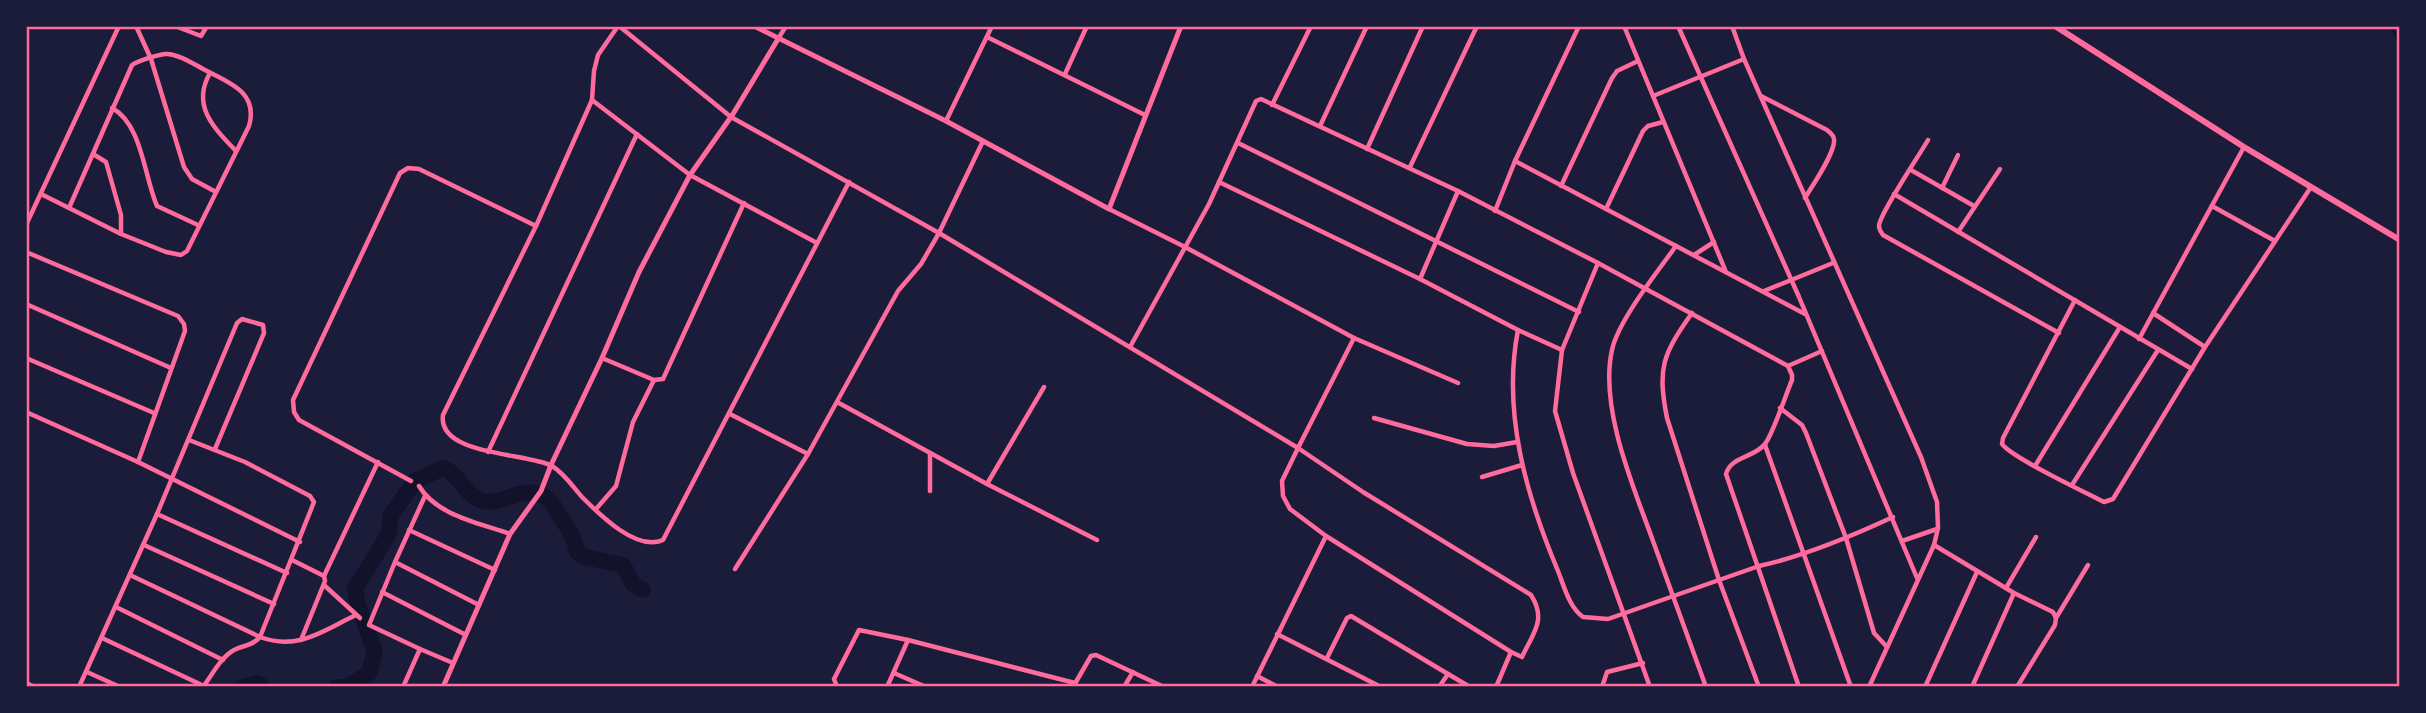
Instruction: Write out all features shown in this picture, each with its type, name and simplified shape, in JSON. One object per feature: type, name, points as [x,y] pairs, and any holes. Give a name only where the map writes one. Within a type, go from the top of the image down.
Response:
[{"type":"main road","points":[[2055,26],[2245,147],[2400,240]]},
{"type":"street","points":[[26,225],[120,26]]},
{"type":"street","points":[[136,26],[151,59],[184,167],[192,179],[216,192]]},
{"type":"street","points":[[175,26],[201,36],[207,26]]},
{"type":"street","points":[[849,182],[663,540],[649,544],[632,539],[596,509],[551,465],[488,452],[449,436],[443,427],[443,415],[536,226],[592,100],[598,55],[619,26],[731,117],[849,182],[939,233],[1130,347],[1298,448],[1363,492],[1531,595],[1540,608],[1539,620],[1522,657],[1326,536],[1290,509],[1283,496],[1282,481],[1298,448],[1354,338]]},
{"type":"street","points":[[754,26],[946,121],[1354,338],[1458,383]]},
{"type":"street","points":[[443,687],[510,534],[541,491],[639,272],[690,175],[731,117],[786,26]]},
{"type":"street","points":[[946,121],[992,26]]},
{"type":"street","points":[[1065,74],[1087,26]]},
{"type":"street","points":[[1109,209],[1181,26]]},
{"type":"street","points":[[1272,105],[1311,26]]},
{"type":"street","points":[[1320,126],[1367,26]]},
{"type":"street","points":[[1367,149],[1423,26]]},
{"type":"street","points":[[1410,167],[1476,26]]},
{"type":"street","points":[[1495,211],[1515,161],[1579,26]]},
{"type":"street","points":[[1624,26],[1726,273]]},
{"type":"street","points":[[1678,26],[1792,280],[1917,579]]},
{"type":"street","points":[[1733,27],[1760,96],[1921,457],[1937,502],[1938,528],[1934,545],[1869,687]]},
{"type":"street","points":[[987,37],[1145,115]]},
{"type":"street","points":[[40,194],[121,234],[166,253],[181,255],[187,251],[249,127],[252,117],[250,108],[237,86],[166,53],[132,65],[69,208]]},
{"type":"street","points":[[1653,96],[1744,59]]},
{"type":"street","points":[[1561,186],[1612,78],[1617,71],[1638,61]]},
{"type":"street","points":[[210,73],[204,83],[203,102],[214,129],[236,151]]},
{"type":"street","points":[[1760,96],[1832,135],[1834,142],[1831,152],[1805,198]]},
{"type":"street","points":[[1130,347],[1219,182],[1256,101],[1261,99],[1458,191],[1646,288],[1788,366],[1792,380],[1765,444],[1733,463],[1726,474],[1799,687]]},
{"type":"street","points":[[592,100],[690,175],[817,243]]},
{"type":"street","points":[[112,108],[123,114],[133,130],[157,206],[199,226]]},
{"type":"street","points":[[1606,209],[1643,131],[1648,126],[1663,122]]},
{"type":"street","points":[[488,452],[637,134]]},
{"type":"street","points":[[1928,140],[1894,194],[1878,224],[1879,230],[2059,332]]},
{"type":"street","points":[[735,569],[808,454],[898,291],[921,264],[939,233],[983,141]]},
{"type":"street","points":[[1238,143],[1579,312]]},
{"type":"street","points":[[2139,339],[2245,147]]},
{"type":"street","points":[[93,154],[106,162],[121,215],[121,234]]},
{"type":"street","points":[[1942,188],[1958,155]]},
{"type":"street","points":[[1515,161],[1807,315]]},
{"type":"street","points":[[411,481],[299,420],[294,412],[293,400],[400,173],[408,168],[419,169],[536,226]]},
{"type":"street","points":[[1958,232],[2000,169]]},
{"type":"street","points":[[1911,170],[1974,206]]},
{"type":"street","points":[[1219,182],[1562,350]]},
{"type":"street","points":[[2075,300],[2003,438],[2003,444],[2006,450],[2104,502],[2113,499],[2205,346],[2311,187]]},
{"type":"street","points":[[1420,279],[1458,191]]},
{"type":"street","points":[[1894,194],[2192,369]]},
{"type":"street","points":[[602,358],[654,380],[663,379],[744,203]]},
{"type":"street","points":[[2212,206],[2275,241]]},
{"type":"street","points":[[1693,255],[1714,242]]},
{"type":"street","points":[[1676,246],[1621,329],[1612,350],[1611,397],[1613,419],[1633,485],[1706,687]]},
{"type":"street","points":[[26,252],[181,319],[184,324],[185,331],[138,462]]},
{"type":"street","points":[[1598,263],[1562,350],[1555,411],[1573,473],[1650,687]]},
{"type":"street","points":[[1763,292],[1834,263]]},
{"type":"street","points":[[26,304],[171,368]]},
{"type":"street","points":[[1692,313],[1670,345],[1661,377],[1662,393],[1667,418],[1719,580],[1759,687]]},
{"type":"street","points":[[2153,313],[2205,346]]},
{"type":"street","points":[[79,687],[144,545],[237,323],[242,319],[259,323],[264,328],[263,338],[215,449]]},
{"type":"street","points":[[2035,466],[2120,327]]},
{"type":"street","points":[[1518,330],[1512,361],[1512,393],[1522,466],[1549,551],[1573,608],[1588,619],[1608,619],[1846,538],[1893,517]]},
{"type":"street","points":[[2072,485],[2158,350]]},
{"type":"street","points":[[1788,366],[1822,351]]},
{"type":"street","points":[[26,358],[154,414]]},
{"type":"street","points":[[596,509],[616,486],[633,422],[654,380]]},
{"type":"street","points":[[987,484],[1044,387]]},
{"type":"street","points":[[837,402],[987,484],[1097,540]]},
{"type":"street","points":[[1780,408],[1802,425],[1806,433],[1846,538],[1874,633],[1887,648]]},
{"type":"street","points":[[26,412],[138,462],[300,542]]},
{"type":"street","points":[[730,414],[808,454]]},
{"type":"street","points":[[1374,418],[1467,444],[1494,446],[1517,442]]},
{"type":"street","points":[[102,638],[204,686],[233,650],[253,644],[260,637],[300,542],[314,505],[313,498],[245,462],[188,440]]},
{"type":"street","points":[[1765,444],[1851,687]]},
{"type":"street","points":[[930,453],[930,491]]},
{"type":"street","points":[[301,641],[325,586],[324,576],[378,462]]},
{"type":"street","points":[[1482,477],[1522,466]]},
{"type":"street","points":[[419,486],[425,496],[440,508],[510,534]]},
{"type":"street","points":[[425,496],[369,625],[453,663]]},
{"type":"street","points":[[157,514],[287,573]]},
{"type":"street","points":[[1902,541],[1938,528]]},
{"type":"street","points":[[409,530],[495,570]]},
{"type":"street","points":[[1252,687],[1326,536]]},
{"type":"street","points":[[2006,588],[2036,537]]},
{"type":"street","points":[[144,545],[274,604]]},
{"type":"street","points":[[1934,545],[2014,593],[2053,612],[2056,618]]},
{"type":"street","points":[[292,560],[324,576]]},
{"type":"street","points":[[395,562],[479,605]]},
{"type":"street","points":[[2017,687],[2088,565]]},
{"type":"street","points":[[1925,687],[1977,572]]},
{"type":"street","points":[[130,575],[260,637],[281,644],[301,641],[358,616],[325,586]]},
{"type":"street","points":[[382,592],[466,635]]},
{"type":"street","points":[[1972,687],[2014,593]]},
{"type":"street","points":[[116,607],[223,660]]},
{"type":"street","points":[[1327,658],[1347,618],[1355,617],[1470,687]]},
{"type":"street","points":[[838,687],[834,679],[859,630],[908,640],[1074,685],[1091,656],[1104,658],[1164,687]]},
{"type":"street","points":[[1277,634],[1381,687]]},
{"type":"street","points":[[887,687],[908,640]]},
{"type":"street","points":[[403,687],[420,649]]},
{"type":"street","points":[[1496,687],[1511,652]]},
{"type":"street","points":[[1602,687],[1607,671],[1643,663]]},
{"type":"street","points":[[87,672],[120,687]]},
{"type":"street","points":[[1124,687],[1133,672]]},
{"type":"street","points":[[894,673],[926,687]]},
{"type":"street","points":[[1439,687],[1448,674]]},
{"type":"street","points":[[1258,676],[1278,687]]},
{"type":"street","points":[[26,683],[35,687]]},
{"type":"waterway","points":[[2385,26],[2393,30],[2400,43]]},
{"type":"waterway","points":[[337,687],[348,687],[369,673],[375,652],[355,589],[388,535],[391,515],[415,481],[443,468],[480,500],[496,501],[531,492],[540,494],[553,505],[571,534],[577,552],[585,557],[623,565],[633,584],[643,590]]},
{"type":"waterway","points":[[243,687],[258,683],[262,687]]}]
